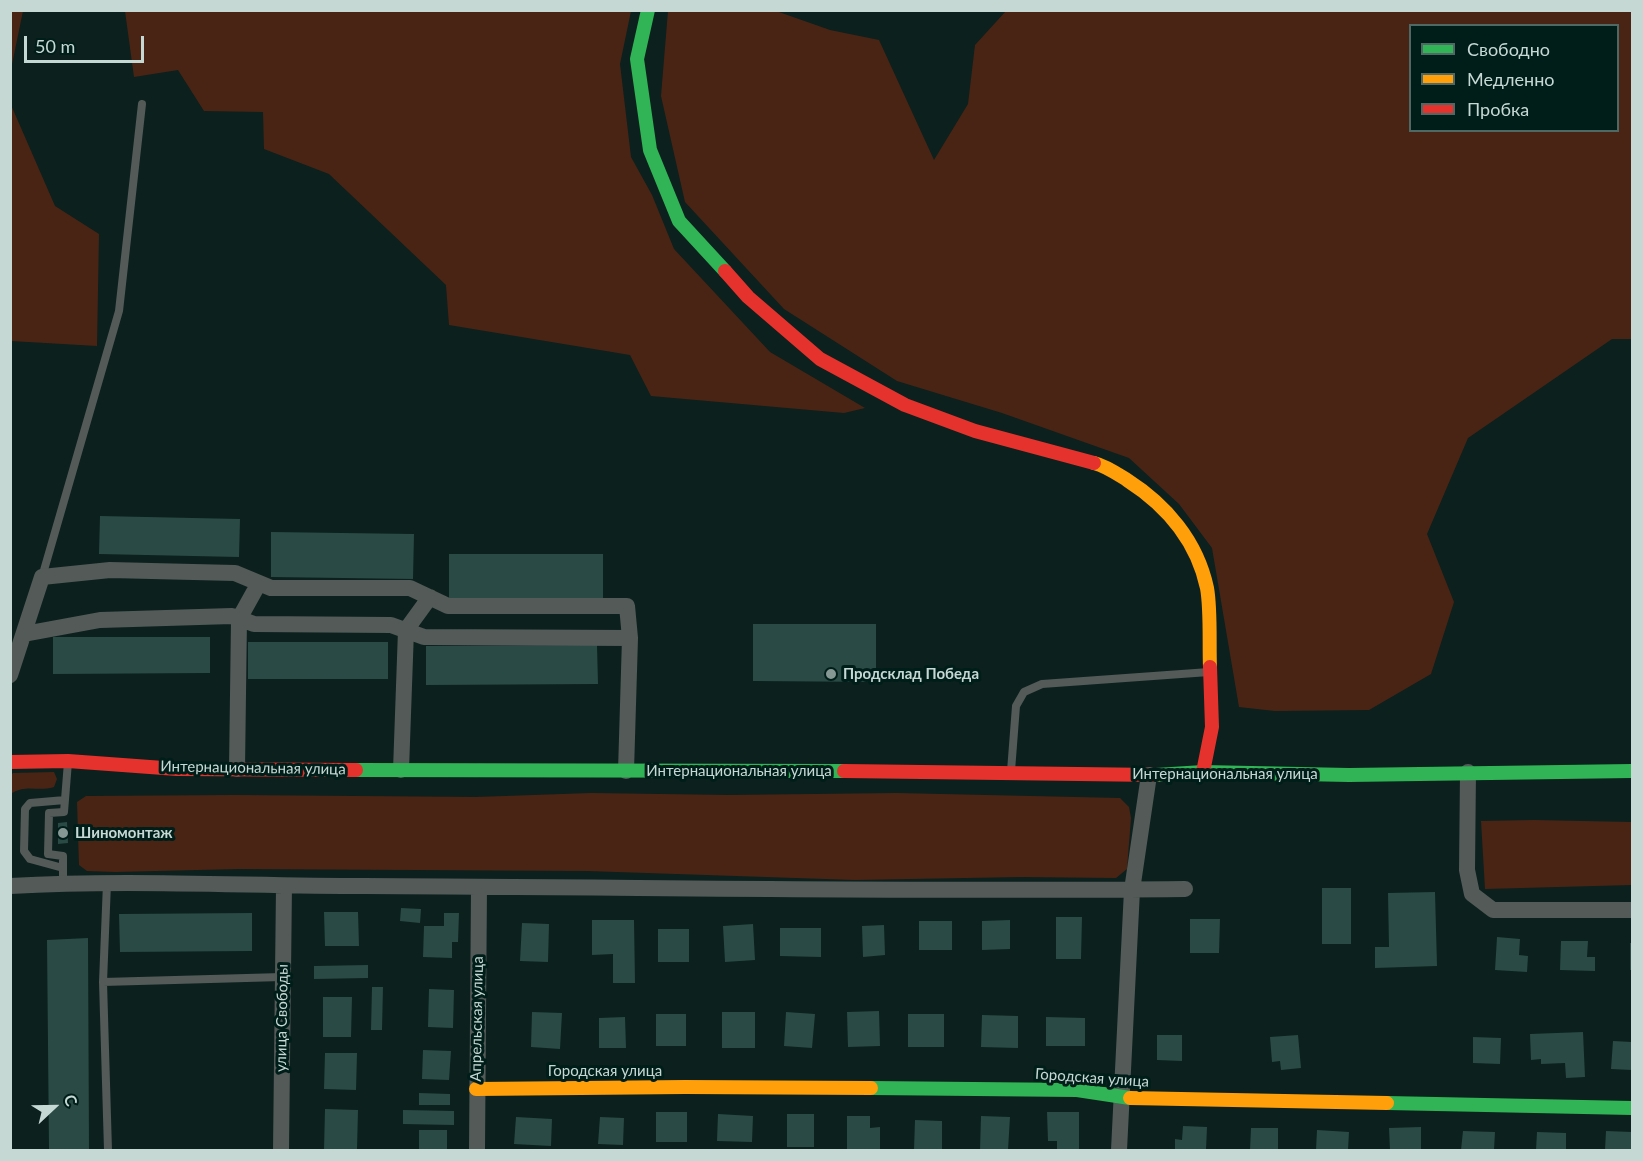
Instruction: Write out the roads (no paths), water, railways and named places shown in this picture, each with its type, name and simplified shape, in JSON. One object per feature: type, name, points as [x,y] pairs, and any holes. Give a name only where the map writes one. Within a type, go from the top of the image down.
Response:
[{"type":"street","points":[[648,10],[637,59],[650,150],[679,221],[747,297],[819,359],[905,405],[975,431],[1103,465],[1144,491],[1176,521],[1195,552],[1207,589],[1212,727],[1203,772]]},
{"type":"street","points":[[10,675],[42,577],[110,570],[235,573],[271,588],[410,588],[448,606],[627,606],[630,638],[626,771]]},
{"type":"street","points":[[237,769],[239,619],[259,583]]},
{"type":"street","points":[[401,770],[406,630],[430,597]]},
{"type":"street","points":[[24,634],[100,620],[232,616],[254,624],[391,625],[424,637],[630,638]]},
{"type":"street","name":"Интернациональная улица","points":[[10,762],[68,761],[177,769],[1011,772],[1149,775],[1203,772],[1349,775],[1632,771]]},
{"type":"street","points":[[1468,772],[1467,870],[1472,894],[1493,910],[1632,910]]},
{"type":"street","points":[[1119,1150],[1132,890],[1149,775]]},
{"type":"street","points":[[10,886],[63,876],[107,882],[285,886],[903,890],[1185,889]]},
{"type":"street","name":"улица Свободы","points":[[281,1150],[285,886]]},
{"type":"street","name":"Апрельская улица","points":[[477,1150],[479,887]]},
{"type":"street","name":"Городская улица","points":[[476,1089],[685,1087],[1077,1090],[1120,1098],[1632,1108]]},
{"type":"lane","points":[[42,577],[119,311],[142,104]]},
{"type":"lane","points":[[1011,772],[1016,706],[1024,692],[1042,684],[1210,672]]},
{"type":"lane","points":[[65,800],[30,803],[25,809],[24,851],[30,859],[63,876],[63,856],[48,855],[49,813],[64,812],[65,800],[68,761]]},
{"type":"lane","points":[[107,882],[103,982],[108,1150]]},
{"type":"lane","points":[[103,982],[282,977]]},
{"type":"place","name":"Продсклад Победа","points":[[831,674]]},
{"type":"place","name":"Шиномонтаж","points":[[63,833]]}]
